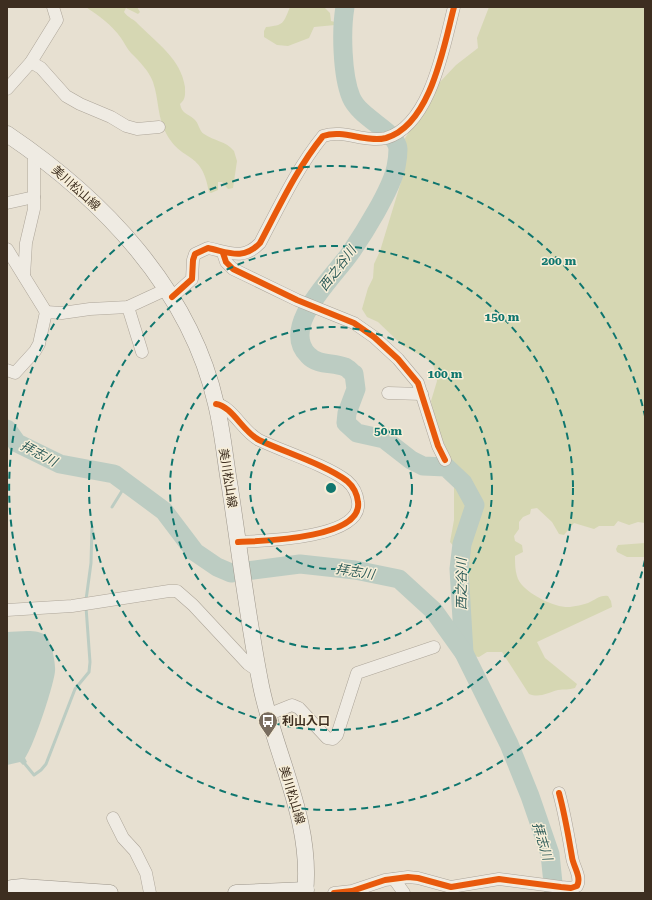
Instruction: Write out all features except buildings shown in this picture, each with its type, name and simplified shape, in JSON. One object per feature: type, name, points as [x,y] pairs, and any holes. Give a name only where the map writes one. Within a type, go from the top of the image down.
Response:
[{"type":"main road","name":"美川松山線","points":[[7,134],[34,152],[93,202],[152,268],[170,293],[195,340],[216,404],[246,599],[267,715],[300,819],[305,847],[306,891]]},
{"type":"main road","points":[[7,890],[22,887],[110,893]]},
{"type":"main road","points":[[236,893],[306,891]]},
{"type":"street","points":[[7,89],[30,62],[56,20],[53,7]]},
{"type":"street","points":[[46,312],[62,313],[90,309],[128,307],[170,293],[192,279],[193,260],[195,254],[208,248],[224,253],[246,252],[255,249],[260,243],[288,191],[323,136],[341,133],[368,138],[392,135],[412,119],[427,97],[433,82],[454,7]]},
{"type":"street","points":[[30,62],[41,68],[66,96],[80,104],[112,117],[126,126],[137,129],[159,127]]},
{"type":"street","points":[[24,276],[26,243],[34,209],[34,152]]},
{"type":"street","points":[[7,203],[34,198]]},
{"type":"street","points":[[7,249],[46,312],[40,344],[15,373],[7,370]]},
{"type":"street","points":[[224,253],[226,262],[233,269],[297,300],[354,323],[374,337],[412,373],[422,394],[438,446],[445,460]]},
{"type":"street","points":[[128,307],[142,352]]},
{"type":"street","points":[[388,393],[422,394]]},
{"type":"street","points":[[216,404],[227,408],[243,428],[258,439],[337,474],[353,487],[357,494],[358,505],[356,512],[343,525],[332,529],[239,550]]},
{"type":"street","points":[[7,610],[72,606],[169,591],[178,591],[248,664],[258,671]]},
{"type":"street","points":[[267,715],[292,706],[299,708],[327,738],[333,739],[337,735],[357,673],[434,647]]},
{"type":"street","points":[[334,893],[352,891],[394,879],[418,878],[455,890],[499,879],[571,888],[577,886],[579,882],[572,856],[567,820],[559,793]]},
{"type":"street","points":[[113,818],[123,838],[135,851],[146,873],[150,893]]},
{"type":"street","points":[[394,879],[404,893]]},
{"type":"green space","points":[[86,7],[137,7],[140,12],[138,14],[126,8],[124,12],[167,52],[179,68],[183,77],[185,94],[180,104],[182,110],[196,121],[204,134],[224,143],[234,151],[237,161],[233,188],[228,189],[222,182],[218,182],[218,190],[211,193],[209,192],[202,169],[191,158],[179,150],[167,135],[161,122],[155,88],[149,74],[114,29]]},
{"type":"green space","points":[[290,7],[324,7],[330,13],[331,21],[347,25],[352,36],[349,60],[356,92],[360,103],[379,123],[379,129],[372,129],[365,124],[355,115],[348,105],[340,81],[337,30],[335,25],[314,27],[309,38],[288,46],[277,45],[264,37],[266,27],[282,23]]},
{"type":"green space","points":[[489,7],[645,7],[645,523],[638,522],[629,525],[618,521],[614,526],[599,526],[594,529],[574,523],[564,535],[559,534],[552,522],[537,508],[531,509],[530,514],[523,517],[519,522],[519,529],[514,536],[515,541],[522,545],[523,552],[515,556],[515,567],[518,579],[526,589],[538,597],[558,606],[570,607],[591,602],[600,597],[608,596],[612,607],[537,642],[545,658],[577,684],[575,688],[558,690],[540,695],[529,694],[502,652],[487,652],[479,657],[473,656],[469,652],[462,559],[460,553],[450,542],[454,520],[454,484],[451,464],[437,429],[431,401],[437,381],[434,367],[427,359],[402,345],[378,322],[367,317],[362,309],[368,288],[373,278],[374,264],[380,251],[401,182],[406,151],[405,138],[426,107],[439,83],[456,65],[478,48],[477,38]]},
{"type":"green space","points":[[645,543],[645,557],[627,557],[617,552],[616,549],[618,545]]},
{"type":"shaded area","points":[[33,631],[46,636],[50,642],[55,663],[54,678],[47,702],[38,730],[25,758],[27,762],[23,765],[20,762],[7,765],[7,632]]},
{"type":"waterway","name":"西之谷川","points":[[345,7],[343,52],[346,77],[351,97],[362,112],[392,136],[398,149],[397,161],[389,187],[370,223],[351,252],[323,287],[305,316],[300,330],[301,343],[308,355],[316,361],[345,367],[354,374],[356,389],[347,413],[346,423],[357,433],[384,439],[411,460],[423,466],[446,467],[463,483],[475,505],[462,544],[459,569],[464,653]]},
{"type":"waterway","name":"拝志川","points":[[7,429],[17,443],[60,464],[114,474],[164,511],[195,552],[217,567],[231,573],[300,564],[355,570],[399,579],[434,611],[464,653],[509,744],[530,796],[550,854],[554,893]]},
{"type":"waterway","points":[[112,507],[127,483]]},
{"type":"waterway","points":[[86,600],[91,563],[92,527]]},
{"type":"waterway","points":[[25,764],[34,775],[46,764],[75,689],[89,672],[90,662],[86,607]]},
{"type":"cycle path","points":[[172,297],[192,279],[193,260],[195,254],[208,248],[241,254],[254,249],[260,243],[297,174],[323,136],[339,134],[370,139],[386,138],[401,130],[414,117],[425,101],[433,82],[440,62],[454,7]]},
{"type":"cycle path","points":[[223,253],[226,262],[233,269],[297,300],[354,323],[374,337],[398,359],[418,383],[438,446],[445,460]]},
{"type":"cycle path","points":[[216,404],[227,409],[253,436],[259,440],[317,464],[347,481],[353,488],[358,499],[355,514],[345,524],[328,531],[287,539],[238,542]]},
{"type":"cycle path","points":[[334,893],[352,891],[385,880],[408,877],[418,878],[451,887],[499,879],[571,888],[577,886],[578,875],[573,860],[559,793]]},
{"type":"place","name":"利山入口","points":[[268,738]]}]
